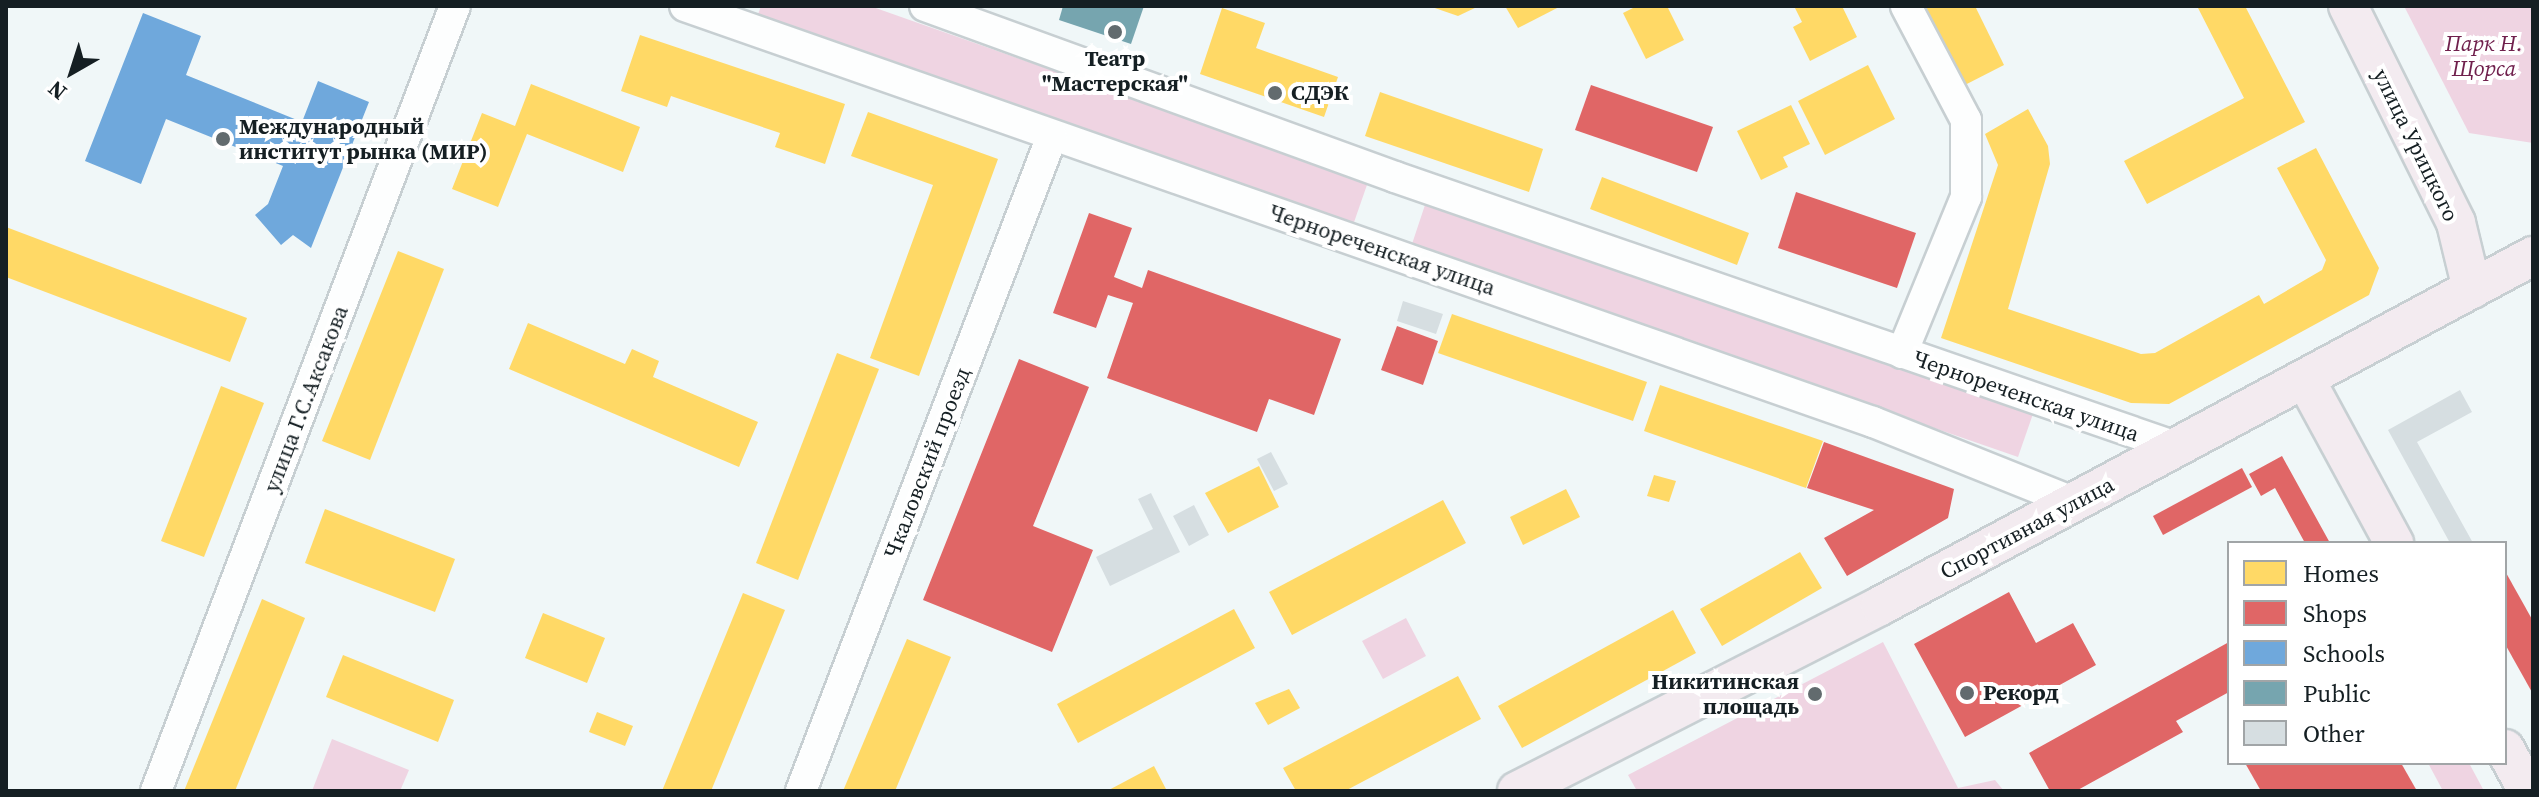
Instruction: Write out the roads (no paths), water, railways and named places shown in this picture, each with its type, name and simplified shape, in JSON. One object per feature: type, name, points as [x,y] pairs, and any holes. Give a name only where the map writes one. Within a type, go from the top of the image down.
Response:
[{"type":"main road","name":"улица Урицкого","points":[[2348,6],[2456,223],[2472,289]]},
{"type":"main road","name":"Спортивная улица","points":[[1517,791],[2076,503],[2533,256]]},
{"type":"main road","points":[[2305,379],[2393,541]]},
{"type":"main road","points":[[2507,753],[2528,791]]},
{"type":"street","name":"улица Г.С.Аксакова","points":[[156,791],[455,6]]},
{"type":"street","name":"Чернореченская улица","points":[[685,6],[734,14],[1052,136],[1873,422],[2076,503]]},
{"type":"street","name":"Чернореченская улица","points":[[925,6],[1395,177],[2179,448]]},
{"type":"street","points":[[1902,353],[1966,197],[1966,120],[1906,6]]},
{"type":"street","name":"Чкаловский проезд","points":[[801,791],[1052,136]]},
{"type":"place","name":"Театр \"Мастерская\"","points":[[1115,32]]},
{"type":"place","name":"СДЭК","points":[[1275,93]]},
{"type":"place","name":"Международный институт рынка (МИР)","points":[[223,139]]},
{"type":"place","name":"Рекорд","points":[[1967,693]]},
{"type":"place","name":"Никитинская площадь","points":[[1815,694]]},
{"type":"park label","name":"Парк Н. Щорса","points":[[2484,56]]}]
